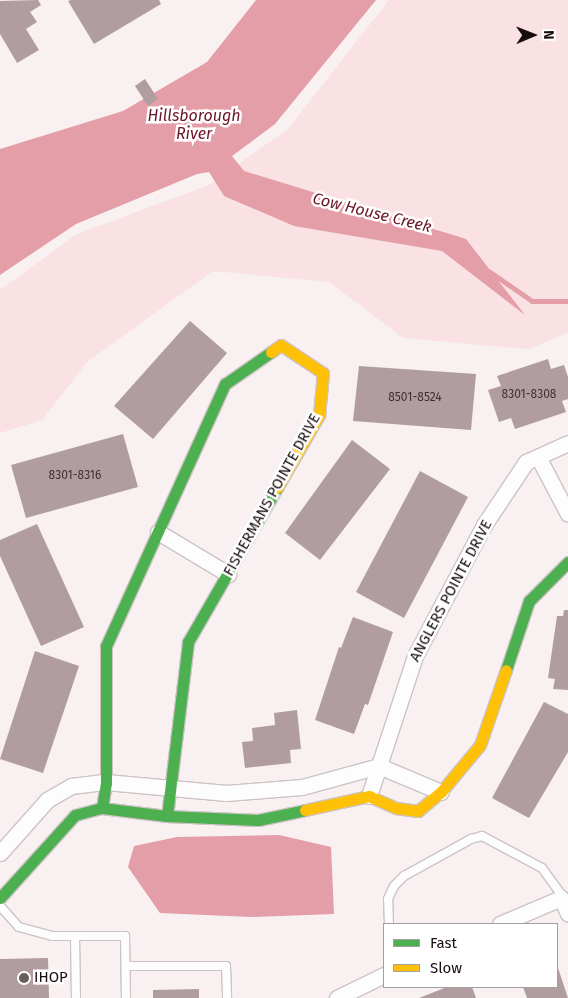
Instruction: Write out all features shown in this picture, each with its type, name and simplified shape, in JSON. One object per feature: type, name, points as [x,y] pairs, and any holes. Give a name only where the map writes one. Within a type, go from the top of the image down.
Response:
[{"type":"street","name":"FISHERMANS POINTE DRIVE","points":[[102,808],[106,782],[106,646],[225,384],[281,345],[323,373],[320,415],[188,642],[167,816]]},
{"type":"street","name":"ANGLERS POINTE DRIVE","points":[[369,796],[415,656],[484,525],[526,462],[568,442]]},
{"type":"street","points":[[538,456],[568,514]]},
{"type":"street","points":[[158,532],[228,574]]},
{"type":"street","points":[[0,898],[75,815],[102,808],[167,816],[258,820],[307,811],[369,796],[396,808],[418,811],[440,792],[480,745],[530,601],[568,562]]},
{"type":"street","points":[[0,853],[46,800],[71,786],[106,782],[226,793],[302,787],[379,766],[440,792]]},
{"type":"street","points":[[302,787],[307,811]]},
{"type":"street","points":[[502,923],[565,897],[568,914]]},
{"type":"street","points":[[337,998],[383,975]]},
{"type":"lane","points":[[389,923],[388,899],[394,886],[404,876],[471,839],[482,836],[542,868],[565,897]]},
{"type":"lane","points":[[0,906],[19,927],[52,936],[125,936],[126,998]]},
{"type":"lane","points":[[75,936],[76,998]]},
{"type":"lane","points":[[126,966],[226,966],[227,998]]},
{"type":"shaded area","points":[[389,0],[568,0],[568,333],[528,349],[403,338],[329,282],[213,271],[87,362],[42,420],[0,433],[0,290],[77,234],[209,185],[288,129]]},
{"type":"water","name":"Hillsborough River","points":[[256,0],[376,0],[275,124],[232,156],[244,171],[466,239],[525,315],[442,251],[294,226],[224,196],[209,172],[197,174],[76,224],[0,275],[0,149],[123,111],[207,62]]},
{"type":"water","points":[[279,835],[331,847],[334,914],[251,917],[160,913],[128,867],[134,846],[177,837]]},
{"type":"building","points":[[38,0],[41,5],[30,12],[37,22],[26,29],[39,50],[17,63],[0,34],[0,1]]},
{"type":"building","points":[[159,0],[161,4],[94,44],[68,1]]},
{"type":"building","points":[[145,79],[158,99],[148,106],[135,86]]},
{"type":"building","points":[[190,321],[227,353],[153,439],[114,406]]},
{"type":"building","points":[[548,359],[551,369],[564,365],[568,377],[568,399],[562,401],[566,412],[515,429],[511,418],[499,422],[488,390],[501,386],[497,376]]},
{"type":"building","points":[[359,366],[476,374],[471,430],[353,421]]},
{"type":"building","points":[[123,434],[138,487],[26,518],[11,465]]},
{"type":"building","points":[[352,440],[390,469],[320,560],[285,533]]},
{"type":"building","points":[[420,471],[468,497],[404,618],[356,592]]},
{"type":"building","points":[[37,524],[84,627],[41,646],[0,556],[0,540]]},
{"type":"building","points":[[564,610],[568,610],[568,690],[553,689],[555,679],[548,678],[557,616],[563,616]]},
{"type":"building","points":[[353,617],[393,632],[368,705],[365,704],[354,734],[315,720],[339,647],[341,648]]},
{"type":"building","points":[[35,651],[79,666],[43,773],[0,759]]},
{"type":"building","points":[[544,702],[568,714],[568,752],[529,818],[492,798]]},
{"type":"building","points":[[297,710],[301,749],[290,750],[291,763],[245,768],[242,742],[253,741],[252,728],[275,725],[274,713]]},
{"type":"building","name":"IHOP","points":[[48,958],[49,998],[0,998],[0,959]]},
{"type":"building","points":[[558,968],[568,998],[527,998],[523,988],[558,988]]},
{"type":"building","points":[[444,988],[472,988],[476,998],[419,998]]},
{"type":"building","points":[[199,989],[199,998],[153,998],[153,990]]},
{"type":"waterway","name":"Cow House Creek","points":[[490,272],[532,301],[568,301]]},
{"type":"traffic: fast","points":[[102,808],[106,782],[106,646],[225,384],[271,352]]},
{"type":"traffic: fast","points":[[167,816],[188,642],[277,488]]},
{"type":"traffic: fast","points":[[506,670],[529,601],[568,562]]},
{"type":"traffic: fast","points":[[0,898],[75,815],[102,808],[167,816],[258,820],[305,810]]},
{"type":"traffic: slow","points":[[271,352],[281,345],[323,373],[319,415],[277,488]]},
{"type":"traffic: slow","points":[[305,810],[369,796],[396,808],[418,811],[441,792],[480,745],[506,670]]},
{"type":"place","name":"IHOP","points":[[24,978]]}]
